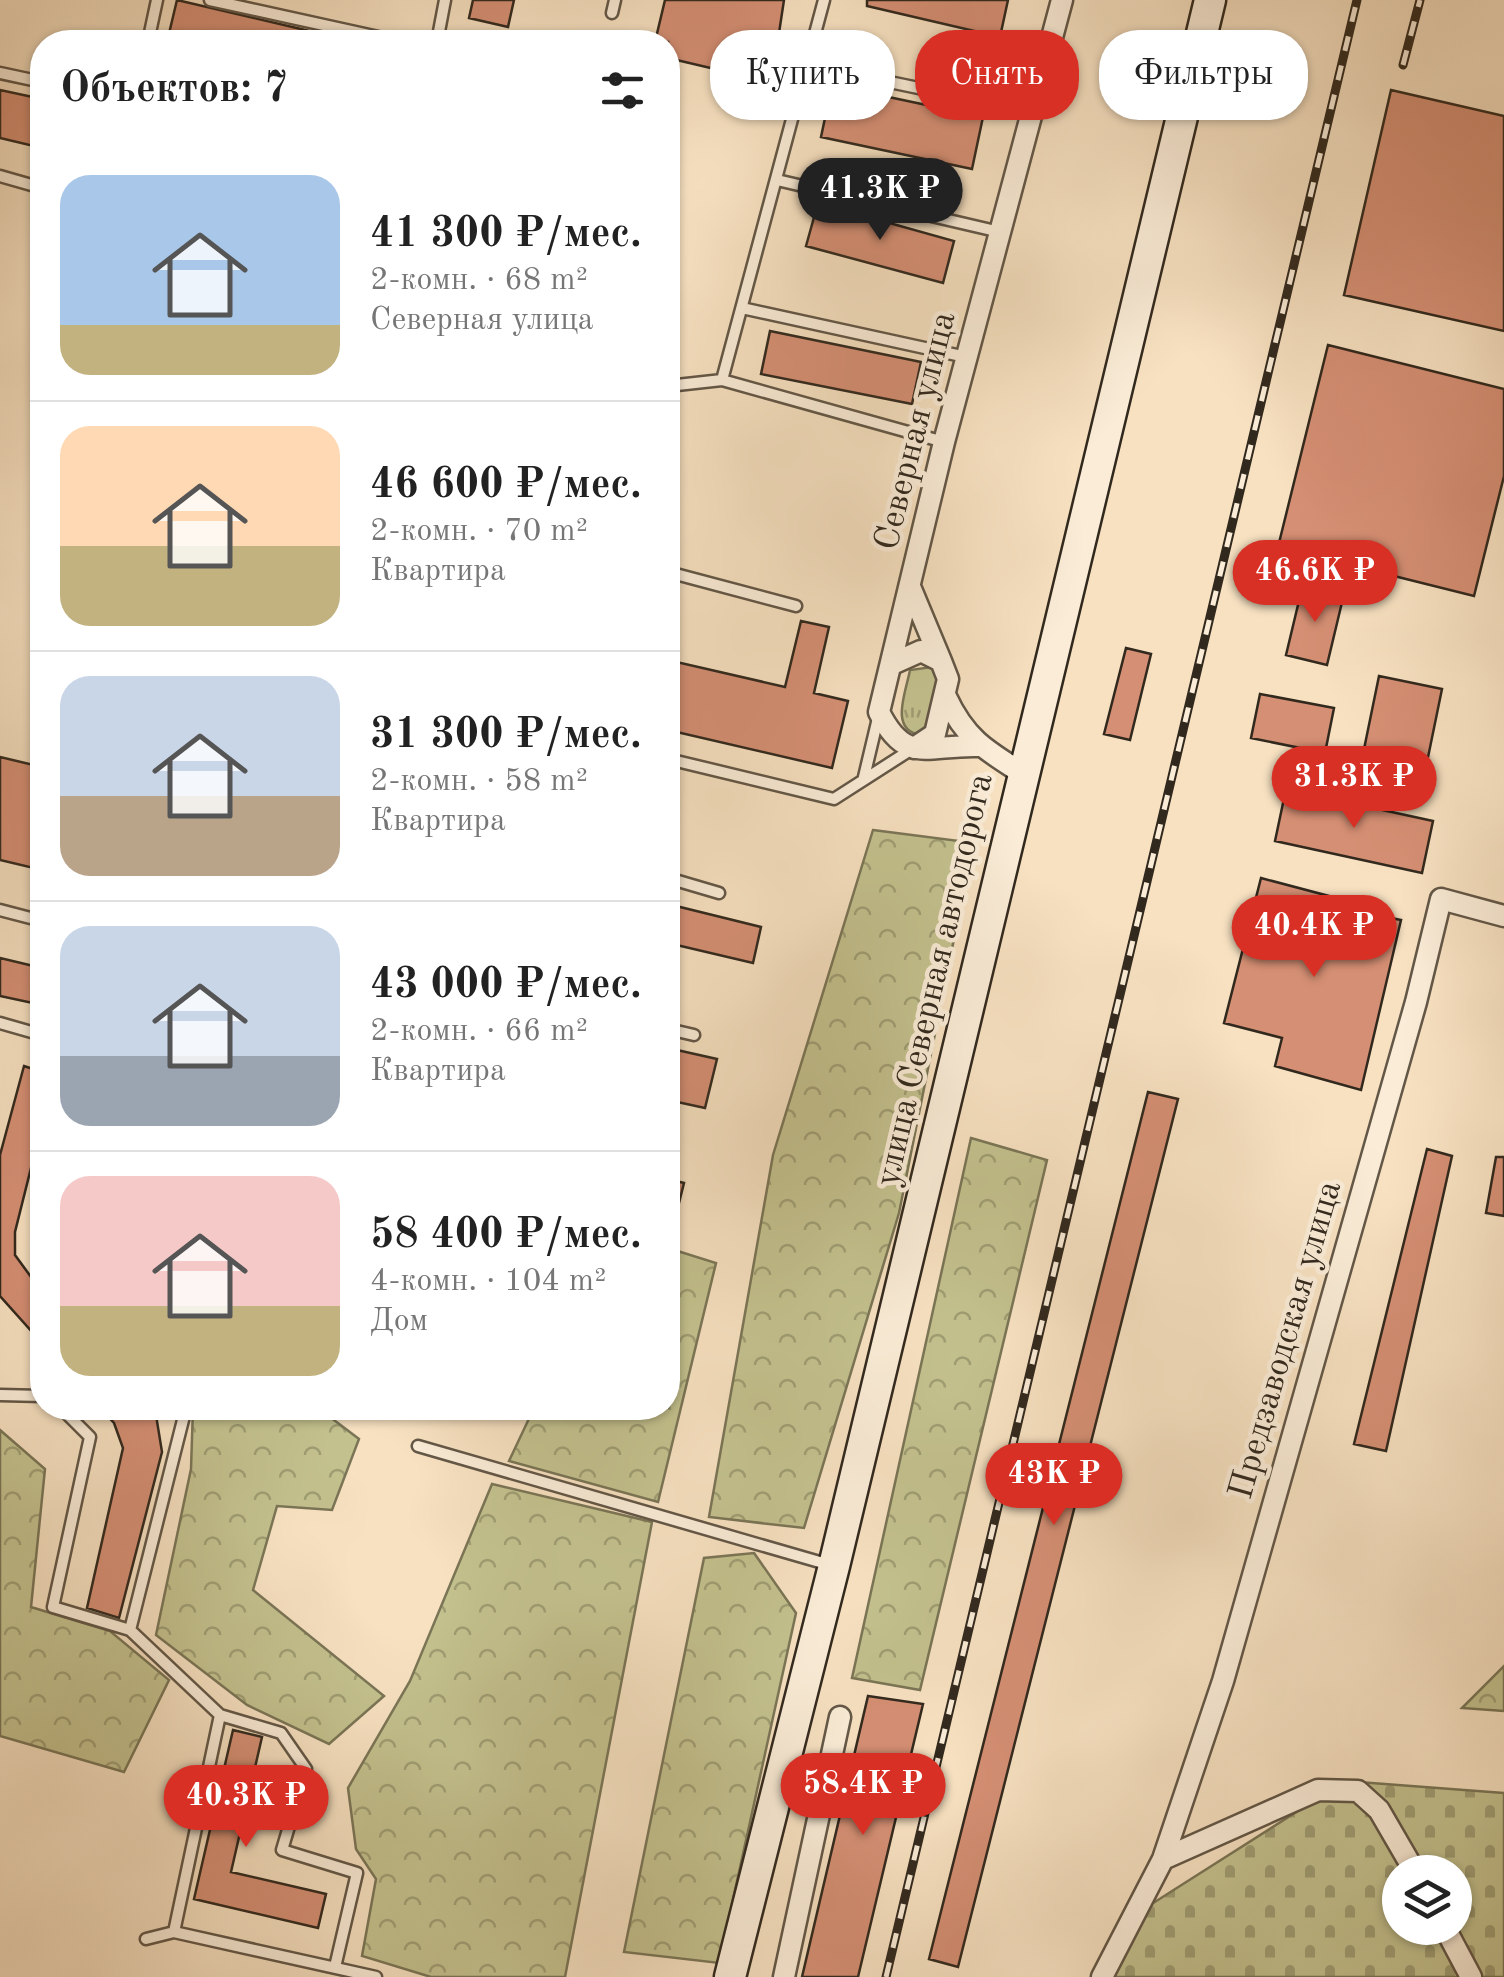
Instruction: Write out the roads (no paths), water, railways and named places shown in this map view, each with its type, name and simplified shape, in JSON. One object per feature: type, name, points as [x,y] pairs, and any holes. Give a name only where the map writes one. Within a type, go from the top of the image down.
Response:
[{"type":"main road","name":"улица Северная автодорога","points":[[730,1977],[834,1566],[1210,0]]},
{"type":"street","name":"Северная улица","points":[[892,664],[944,442],[1062,0]]},
{"type":"street","points":[[910,589],[948,679],[935,734],[912,749]]},
{"type":"street","points":[[941,662],[921,651],[892,664],[880,712],[893,738],[912,749],[979,746]]},
{"type":"street","points":[[946,698],[960,726],[979,746],[1022,773]]},
{"type":"street","name":"Предзаводская улица","points":[[1102,1977],[1163,1859],[1223,1682],[1416,1002],[1440,899],[1504,916]]},
{"type":"street","points":[[784,1977],[840,1718]]},
{"type":"street","points":[[1163,1859],[1318,1790],[1358,1791],[1379,1810],[1406,1855]]},
{"type":"street","points":[[1454,1945],[1471,1977]]},
{"type":"lane","points":[[151,30],[157,0]]},
{"type":"lane","points":[[210,0],[346,30]]},
{"type":"lane","points":[[439,30],[445,0]]},
{"type":"lane","points":[[612,13],[615,0]]},
{"type":"lane","points":[[817,30],[824,0]]},
{"type":"lane","points":[[0,73],[30,79]]},
{"type":"lane","points":[[722,380],[793,120]]},
{"type":"lane","points":[[0,176],[30,185]]},
{"type":"lane","points":[[777,180],[1000,232]]},
{"type":"lane","points":[[742,308],[966,358]]},
{"type":"lane","points":[[680,385],[722,380],[944,442]]},
{"type":"lane","points":[[680,575],[796,606]]},
{"type":"lane","points":[[864,777],[880,712]]},
{"type":"lane","points":[[680,762],[834,799],[912,749]]},
{"type":"lane","points":[[680,882],[719,893]]},
{"type":"lane","points":[[0,910],[30,918]]},
{"type":"lane","points":[[0,1023],[30,1032]]},
{"type":"lane","points":[[680,1032],[694,1035]]},
{"type":"lane","points":[[0,1395],[30,1396]]},
{"type":"lane","points":[[73,1420],[90,1438],[54,1606],[130,1630],[220,1715],[281,1733],[306,1770],[282,1850],[358,1873],[335,1966]]},
{"type":"lane","points":[[130,1630],[183,1420]]},
{"type":"lane","points":[[418,1446],[834,1566]]},
{"type":"lane","points":[[174,1932],[220,1715]]},
{"type":"lane","points":[[146,1940],[174,1932],[376,1977]]},
{"type":"railway","points":[[886,1977],[1357,0]]},
{"type":"railway","points":[[1403,65],[1420,0]]}]
